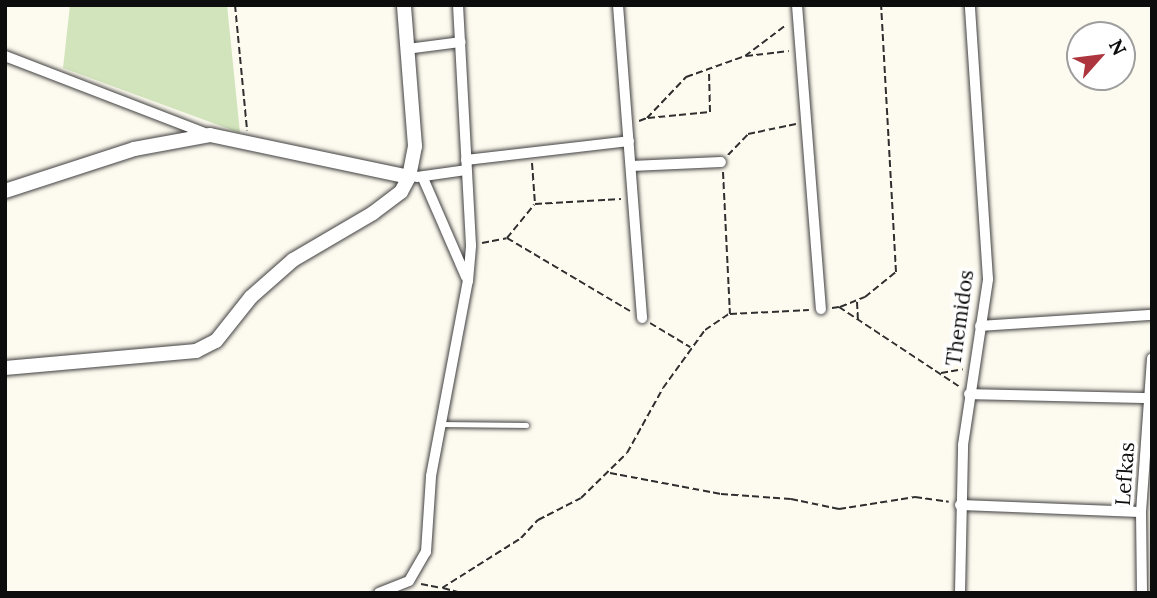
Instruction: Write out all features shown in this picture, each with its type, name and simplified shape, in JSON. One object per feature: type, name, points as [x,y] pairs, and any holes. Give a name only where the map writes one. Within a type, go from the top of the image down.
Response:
[{"type":"street","points":[[404,5],[416,177],[468,281]]},
{"type":"street","points":[[379,593],[408,581],[426,552],[431,476],[468,281],[471,245],[458,5]]},
{"type":"street","points":[[618,5],[642,318]]},
{"type":"street","name":"Themidos","points":[[960,593],[960,505],[970,394],[988,279],[971,5]]},
{"type":"street","points":[[797,10],[821,309]]},
{"type":"street","points":[[407,49],[461,42]]},
{"type":"street","points":[[5,56],[210,135],[416,177],[466,165],[629,141]]},
{"type":"street","points":[[5,191],[134,149],[210,135]]},
{"type":"street","points":[[631,166],[722,162]]},
{"type":"street","points":[[5,368],[195,351],[216,341],[251,297],[293,260],[373,214],[416,177]]},
{"type":"street","points":[[980,326],[1152,315]]},
{"type":"street","name":"Lefkas","points":[[1142,593],[1147,536],[1141,512],[1152,358]]},
{"type":"street","points":[[970,394],[1149,397]]},
{"type":"street","points":[[960,505],[1141,512]]},
{"type":"lane","points":[[441,424],[526,425]]},
{"type":"path","points":[[235,5],[248,141]]},
{"type":"path","points":[[442,588],[521,538],[538,520],[581,498],[609,472],[627,453],[691,348],[705,330],[730,314],[839,307],[857,300],[896,272],[881,5]]},
{"type":"path","points":[[745,56],[797,10]]},
{"type":"path","points":[[647,118],[674,87],[709,70],[745,56],[770,51],[800,54]]},
{"type":"path","points":[[627,125],[647,118],[710,112],[709,70]]},
{"type":"path","points":[[730,314],[722,162],[748,134],[807,122]]},
{"type":"path","points":[[471,245],[507,238],[535,204],[531,155]]},
{"type":"path","points":[[535,204],[634,198]]},
{"type":"path","points":[[507,238],[691,348]]},
{"type":"path","points":[[857,300],[858,321]]},
{"type":"path","points":[[839,307],[970,394]]},
{"type":"path","points":[[940,373],[965,369],[975,358]]},
{"type":"path","points":[[609,472],[629,472],[721,494],[791,499],[839,509],[915,497],[960,505]]},
{"type":"path","points":[[408,581],[462,593]]},
{"type":"green space","points":[[70,5],[227,5],[240,133],[63,68]]}]
